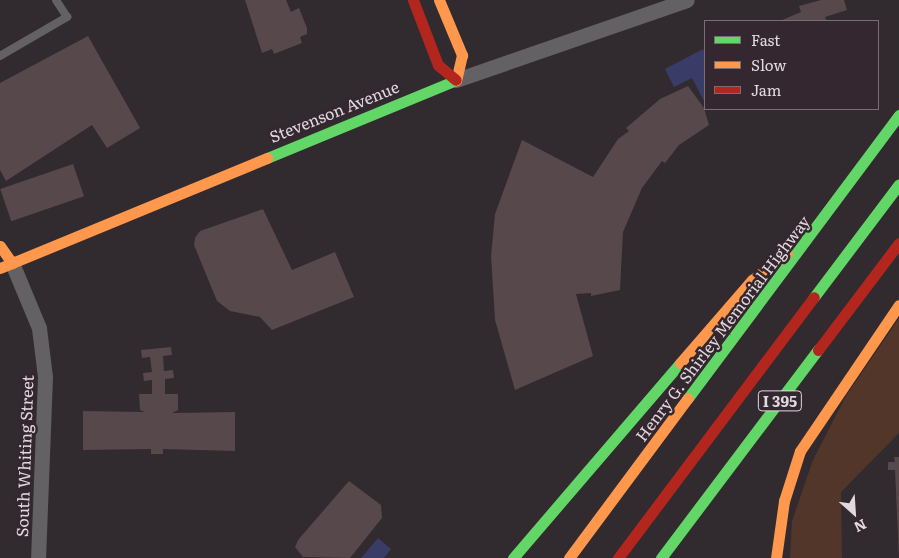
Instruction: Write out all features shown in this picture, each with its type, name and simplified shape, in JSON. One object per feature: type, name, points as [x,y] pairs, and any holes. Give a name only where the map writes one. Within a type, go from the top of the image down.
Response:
[{"type":"main road","points":[[413,0],[438,64],[456,80],[462,55],[439,0]]},
{"type":"main road","name":"Stevenson Avenue","points":[[6,265],[456,80]]},
{"type":"main road","name":"Henry G. Shirley Memorial Highway","points":[[568,558],[814,233],[899,115]]},
{"type":"main road","points":[[618,558],[899,184]]},
{"type":"main road","points":[[513,558],[752,280],[814,233]]},
{"type":"main road","name":"I 395","points":[[661,558],[899,243]]},
{"type":"main road","name":"South Whiting Street","points":[[0,246],[6,265]]},
{"type":"main road","points":[[776,558],[784,501],[800,451],[899,305]]},
{"type":"street","name":"Stevenson Avenue","points":[[456,80],[687,0]]},
{"type":"street","name":"South Whiting Street","points":[[6,265],[39,328],[45,377],[38,558]]},
{"type":"lane","points":[[0,56],[67,17],[56,0]]},
{"type":"shaded area","points":[[899,318],[899,433],[841,492],[842,558],[790,558],[792,521],[813,460],[846,396]]},
{"type":"water","points":[[703,49],[704,101],[692,78],[674,87],[665,69]]},
{"type":"water","points":[[378,538],[391,549],[384,558],[361,558]]},
{"type":"building","points":[[245,0],[286,0],[291,12],[299,8],[307,28],[307,34],[300,37],[302,43],[274,54],[272,49],[262,53]]},
{"type":"building","points":[[821,0],[844,0],[847,10],[825,17],[826,20],[782,20],[801,12],[799,6]]},
{"type":"building","points":[[88,36],[140,128],[107,148],[92,125],[6,181],[0,170],[0,83]]},
{"type":"building","points":[[688,86],[704,108],[709,125],[679,145],[665,163],[662,161],[642,188],[623,232],[620,290],[591,296],[591,293],[576,294],[593,356],[515,390],[495,320],[491,256],[495,214],[522,140],[593,177],[618,139],[629,131],[626,128],[660,99]]},
{"type":"building","points":[[73,164],[84,196],[11,221],[0,189]]},
{"type":"building","points":[[263,209],[292,270],[335,252],[354,297],[272,330],[260,317],[230,311],[217,301],[194,245],[195,238],[200,231]]},
{"type":"building","points":[[171,347],[172,355],[163,356],[164,371],[173,370],[174,378],[165,379],[165,394],[178,394],[178,410],[172,413],[235,412],[235,451],[163,449],[163,454],[151,454],[151,449],[83,450],[83,411],[145,412],[140,410],[139,394],[152,394],[152,380],[144,381],[143,373],[152,372],[150,357],[142,358],[141,350]]},
{"type":"building","points":[[894,457],[899,457],[899,558],[895,470],[888,470],[888,462],[895,462]]},
{"type":"building","points":[[349,481],[381,505],[382,518],[350,558],[303,557],[295,547],[298,540]]},
{"type":"traffic: fast","points":[[267,158],[456,80]]},
{"type":"traffic: fast","points":[[688,398],[899,115]]},
{"type":"traffic: fast","points":[[814,297],[899,184]]},
{"type":"traffic: fast","points":[[661,558],[818,350]]},
{"type":"traffic: fast","points":[[513,558],[680,363]]},
{"type":"traffic: slow","points":[[439,0],[462,55],[456,80]]},
{"type":"traffic: slow","points":[[0,268],[267,158]]},
{"type":"traffic: slow","points":[[0,246],[12,263]]},
{"type":"traffic: slow","points":[[680,363],[752,280],[787,253]]},
{"type":"traffic: slow","points":[[776,558],[784,501],[800,451],[899,305]]},
{"type":"traffic: slow","points":[[569,558],[688,398]]},
{"type":"traffic: jam","points":[[413,0],[438,65],[456,80]]},
{"type":"traffic: jam","points":[[818,350],[899,243]]},
{"type":"traffic: jam","points":[[618,558],[814,297]]}]
